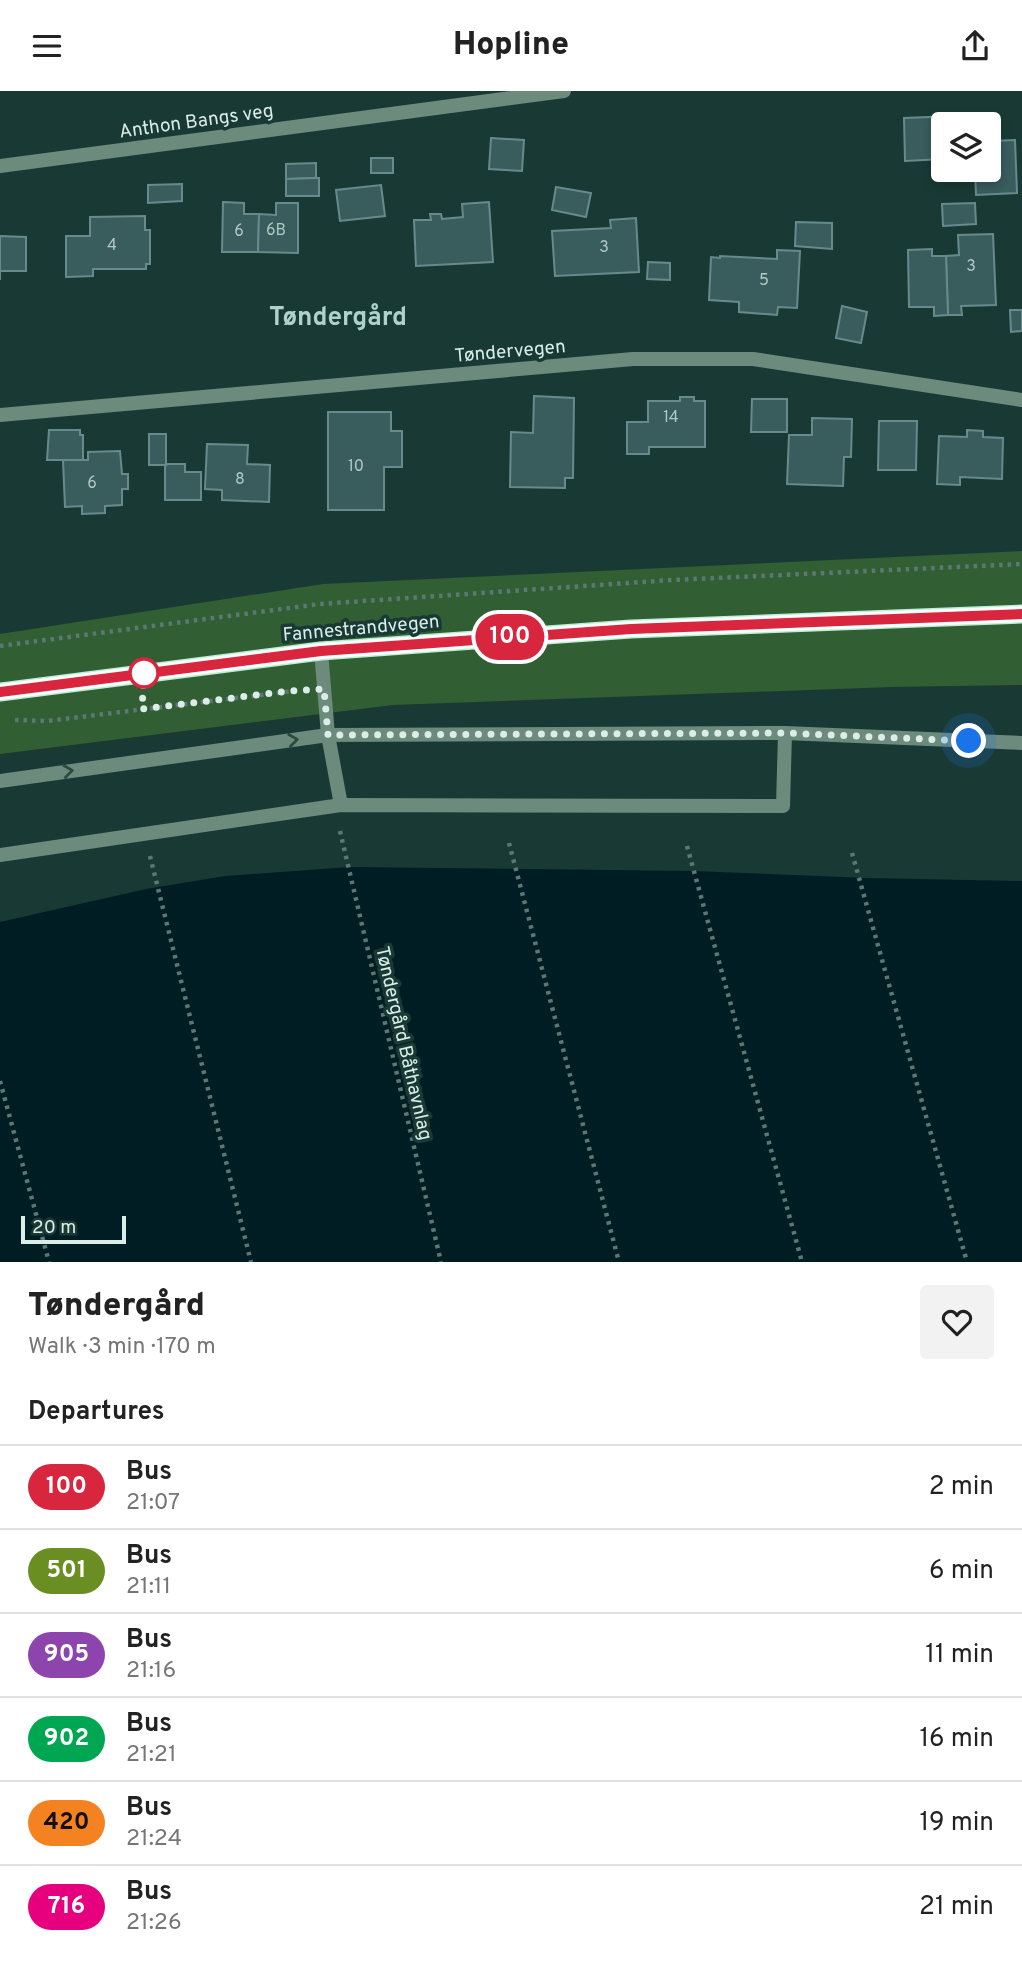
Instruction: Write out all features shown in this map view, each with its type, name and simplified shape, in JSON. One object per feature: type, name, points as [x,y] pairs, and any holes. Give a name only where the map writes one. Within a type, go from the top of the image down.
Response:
[{"type":"highway","name":"Fannestrandvegen","points":[[0,692],[321,651],[631,629],[1022,614]]},
{"type":"street","name":"Anthon Bangs veg","points":[[0,166],[564,91]]},
{"type":"street","name":"Tøndervegen","points":[[0,415],[633,359],[753,359],[1022,400]]},
{"type":"street","points":[[321,651],[328,735],[341,805]]},
{"type":"street","points":[[0,855],[341,805],[783,806],[785,733]]},
{"type":"street","points":[[0,781],[328,735],[785,733],[1022,743]]},
{"type":"path","points":[[0,646],[320,604],[671,580],[1022,564]]},
{"type":"path","points":[[12,720],[47,721],[324,689]]},
{"type":"path","name":"Tøndergård Båthavnlag","points":[[340,831],[441,1262]]},
{"type":"path","points":[[509,842],[619,1262]]},
{"type":"path","points":[[688,846],[802,1262]]},
{"type":"path","points":[[852,853],[967,1262]]},
{"type":"path","points":[[150,855],[251,1262]]},
{"type":"path","points":[[0,1081],[49,1262]]},
{"type":"green space","points":[[1022,551],[1022,685],[891,687],[393,705],[0,754],[0,634],[323,584]]},
{"type":"water","points":[[349,867],[693,871],[1022,881],[1022,1262],[0,1262],[0,922],[146,889],[225,876]]},
{"type":"building","points":[[931,117],[931,160],[905,161],[904,118]]},
{"type":"building","points":[[491,138],[524,140],[522,171],[489,169]]},
{"type":"building","points":[[1015,140],[1017,193],[976,195],[975,182],[1001,182],[1001,141]]},
{"type":"building","points":[[371,158],[393,158],[393,173],[371,173]]},
{"type":"building","points":[[316,163],[316,178],[286,179],[286,164]]},
{"type":"building","points":[[319,178],[319,196],[286,196],[286,179]]},
{"type":"building","points":[[182,184],[182,201],[148,203],[148,185]]},
{"type":"building","points":[[381,185],[385,216],[340,221],[336,190]]},
{"type":"building","points":[[556,187],[591,193],[586,217],[552,210]]},
{"type":"building","points":[[223,202],[244,203],[244,214],[259,214],[258,252],[222,252]]},
{"type":"building","points":[[489,202],[493,262],[416,266],[414,220],[431,220],[430,214],[441,214],[442,219],[463,217],[462,204]]},
{"type":"building","points":[[276,203],[298,203],[298,253],[258,252],[259,214],[276,215]]},
{"type":"building","points":[[975,203],[976,224],[943,226],[942,204]]},
{"type":"building","points":[[145,216],[145,230],[150,230],[150,264],[146,264],[146,269],[93,269],[93,276],[66,277],[66,236],[90,236],[90,217]]},
{"type":"building","points":[[636,218],[639,272],[555,276],[552,231],[611,228],[610,220]]},
{"type":"building","points":[[796,222],[832,223],[832,249],[795,246]]},
{"type":"building","points":[[993,234],[996,305],[961,306],[962,315],[948,315],[946,256],[959,255],[958,235]]},
{"type":"building","points":[[0,236],[26,237],[26,271],[0,271]]},
{"type":"building","points":[[932,249],[932,256],[946,256],[948,315],[934,316],[934,307],[909,307],[908,250]]},
{"type":"building","points":[[777,250],[800,251],[797,308],[778,307],[777,315],[739,312],[739,302],[709,300],[711,257],[777,259]]},
{"type":"building","points":[[648,262],[670,263],[670,280],[647,279]]},
{"type":"building","points":[[842,306],[867,312],[861,343],[836,338]]},
{"type":"building","points":[[1010,310],[1022,310],[1022,331],[1011,332]]},
{"type":"building","points":[[534,396],[574,398],[573,478],[565,478],[565,488],[510,487],[511,432],[533,433]]},
{"type":"building","points":[[680,397],[694,397],[694,401],[705,401],[705,447],[649,447],[649,454],[627,454],[627,422],[648,422],[648,401],[680,401]]},
{"type":"building","points":[[752,399],[787,399],[787,432],[751,432]]},
{"type":"building","points":[[328,412],[391,412],[391,431],[402,431],[402,467],[384,467],[384,510],[328,510]]},
{"type":"building","points":[[812,418],[852,419],[851,457],[844,457],[843,486],[787,484],[789,435],[812,435]]},
{"type":"building","points":[[879,421],[917,421],[916,470],[878,470]]},
{"type":"building","points":[[49,430],[80,430],[80,435],[83,435],[83,460],[47,460]]},
{"type":"building","points":[[967,430],[983,431],[983,437],[1003,438],[1002,479],[960,477],[960,485],[937,484],[939,436],[967,437]]},
{"type":"building","points":[[149,434],[166,434],[166,465],[149,465]]},
{"type":"building","points":[[207,444],[248,445],[247,464],[270,465],[269,502],[222,500],[222,490],[205,489]]},
{"type":"building","points":[[120,451],[122,474],[128,474],[128,489],[122,489],[122,505],[105,506],[105,513],[82,514],[82,506],[65,507],[63,460],[88,460],[88,452]]},
{"type":"building","points":[[167,464],[185,464],[185,472],[201,472],[201,500],[165,500]]},
{"type":"bus line","name":"100","points":[[0,692],[321,651],[631,629],[1022,614]]},
{"type":"district","name":"Tøndergård","points":[[338,316]]},
{"type":"route","points":[[144,673],[142,709],[324,689],[328,735],[785,733],[969,741]]}]
